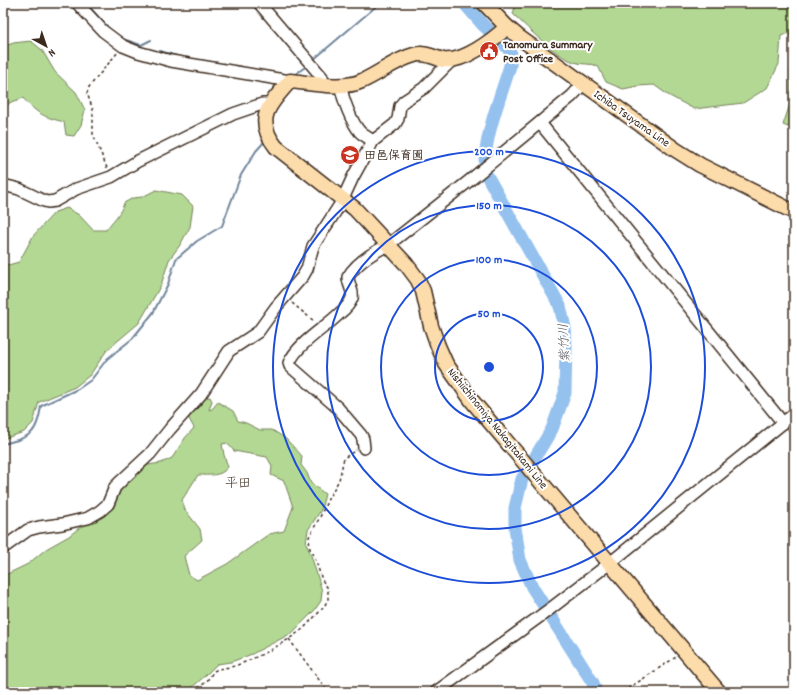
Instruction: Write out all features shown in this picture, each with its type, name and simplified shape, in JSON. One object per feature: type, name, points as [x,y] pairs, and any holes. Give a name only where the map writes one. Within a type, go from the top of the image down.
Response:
[{"type":"main road","name":"Ichiba Tsuyama Line","points":[[484,3],[498,35],[542,54],[700,165],[794,212]]},
{"type":"main road","points":[[290,81],[341,86],[362,81],[402,59],[415,54],[426,54],[444,60],[452,60],[462,57],[498,35]]},
{"type":"main road","name":"Nishiichinomiya Nakagitakami Line","points":[[290,81],[270,104],[265,117],[265,126],[270,140],[276,147],[355,209],[418,280],[423,291],[431,326],[446,364],[474,402],[719,692]]},
{"type":"street","points":[[77,3],[103,31],[123,46],[138,52],[171,61],[290,81]]},
{"type":"street","points":[[259,3],[322,77],[323,84]]},
{"type":"street","points":[[3,548],[28,530],[88,518],[108,504],[115,487],[156,448],[170,429],[201,394],[229,351],[258,332],[285,296],[303,276],[307,270],[313,246],[343,199],[373,141],[395,124],[398,119],[400,106],[404,101],[424,88],[452,60]]},
{"type":"street","points":[[364,448],[361,435],[347,418],[290,366],[289,363],[298,349],[348,306],[352,299],[353,293],[348,277],[358,265],[388,245],[491,163],[540,123],[576,92],[583,84]]},
{"type":"street","points":[[341,86],[342,97],[357,128],[367,138],[373,141]]},
{"type":"street","points":[[3,185],[19,189],[48,202],[55,201],[76,189],[111,177],[138,161],[225,118],[262,104],[270,104]]},
{"type":"street","points":[[540,123],[783,423]]},
{"type":"street","points":[[436,692],[546,612],[610,563],[794,414]]},
{"type":"path","points":[[111,177],[95,140],[93,110],[87,93],[89,87],[123,46]]},
{"type":"path","points":[[285,296],[322,329]]},
{"type":"path","points":[[193,692],[206,682],[218,668],[235,666],[245,662],[267,652],[288,639],[303,629],[324,607],[328,599],[328,591],[322,580],[314,555],[310,549],[309,537],[339,480],[344,458],[348,454],[364,448]]},
{"type":"path","points":[[288,639],[328,692]]},
{"type":"path","points":[[623,692],[684,651]]},
{"type":"green space","points":[[516,3],[794,3],[794,53],[789,33],[781,36],[779,64],[767,88],[743,103],[694,109],[668,95],[654,85],[623,89],[606,82],[598,66],[577,63],[566,59],[542,41],[513,14]]},
{"type":"green space","points":[[31,41],[42,50],[55,72],[76,92],[85,110],[81,125],[74,136],[66,135],[64,122],[41,114],[32,108],[23,98],[9,103],[3,113],[3,47],[13,43]]},
{"type":"green space","points":[[794,62],[794,125],[788,127],[783,125],[790,104],[791,71]]},
{"type":"green space","points":[[156,190],[182,195],[193,206],[190,227],[180,245],[169,260],[161,285],[139,323],[107,350],[90,375],[75,387],[39,402],[33,423],[24,432],[3,439],[3,260],[8,265],[19,262],[33,236],[55,212],[67,208],[79,215],[93,230],[106,230],[124,203],[133,198],[142,197]]},
{"type":"green space","points":[[210,397],[212,401],[209,410],[212,409],[218,402],[233,411],[238,421],[260,430],[272,430],[285,438],[302,456],[301,465],[307,473],[311,483],[325,494],[321,510],[308,530],[306,543],[322,591],[321,601],[314,611],[292,633],[252,654],[231,662],[217,664],[187,692],[3,692],[3,576],[28,564],[46,549],[69,536],[84,524],[119,489],[148,465],[161,463],[172,458],[185,438],[194,428],[187,415],[202,398]],"holes":[[[227,443],[234,451],[267,457],[272,466],[271,475],[284,481],[293,507],[284,531],[269,534],[227,564],[197,580],[189,575],[184,556],[202,540],[200,529],[185,510],[182,500],[198,475],[218,474],[228,467],[222,444]]]},
{"type":"waterway","points":[[86,3],[111,31]]},
{"type":"waterway","points":[[313,60],[380,3]]},
{"type":"waterway","name":"紫竹川","points":[[464,3],[483,25],[508,48],[511,54],[510,66],[489,132],[485,159],[485,172],[560,306],[565,328],[565,393],[552,429],[522,479],[515,508],[515,528],[520,560],[532,587],[593,683],[596,692]]},
{"type":"waterway","points":[[118,36],[141,45],[151,40]]},
{"type":"waterway","points":[[160,51],[177,56]]},
{"type":"waterway","points":[[294,75],[308,65]]},
{"type":"waterway","points":[[3,444],[26,437],[31,433],[37,423],[41,406],[78,389],[91,380],[107,359],[132,339],[153,313],[168,284],[176,259],[197,241],[222,226],[241,175],[256,151],[265,141]]},
{"type":"place","name":"Tanomura Summary Post Office","points":[[489,51]]},
{"type":"place","name":"田邑保育園","points":[[350,155]]},
{"type":"district","name":"平田","points":[[238,482]]}]
